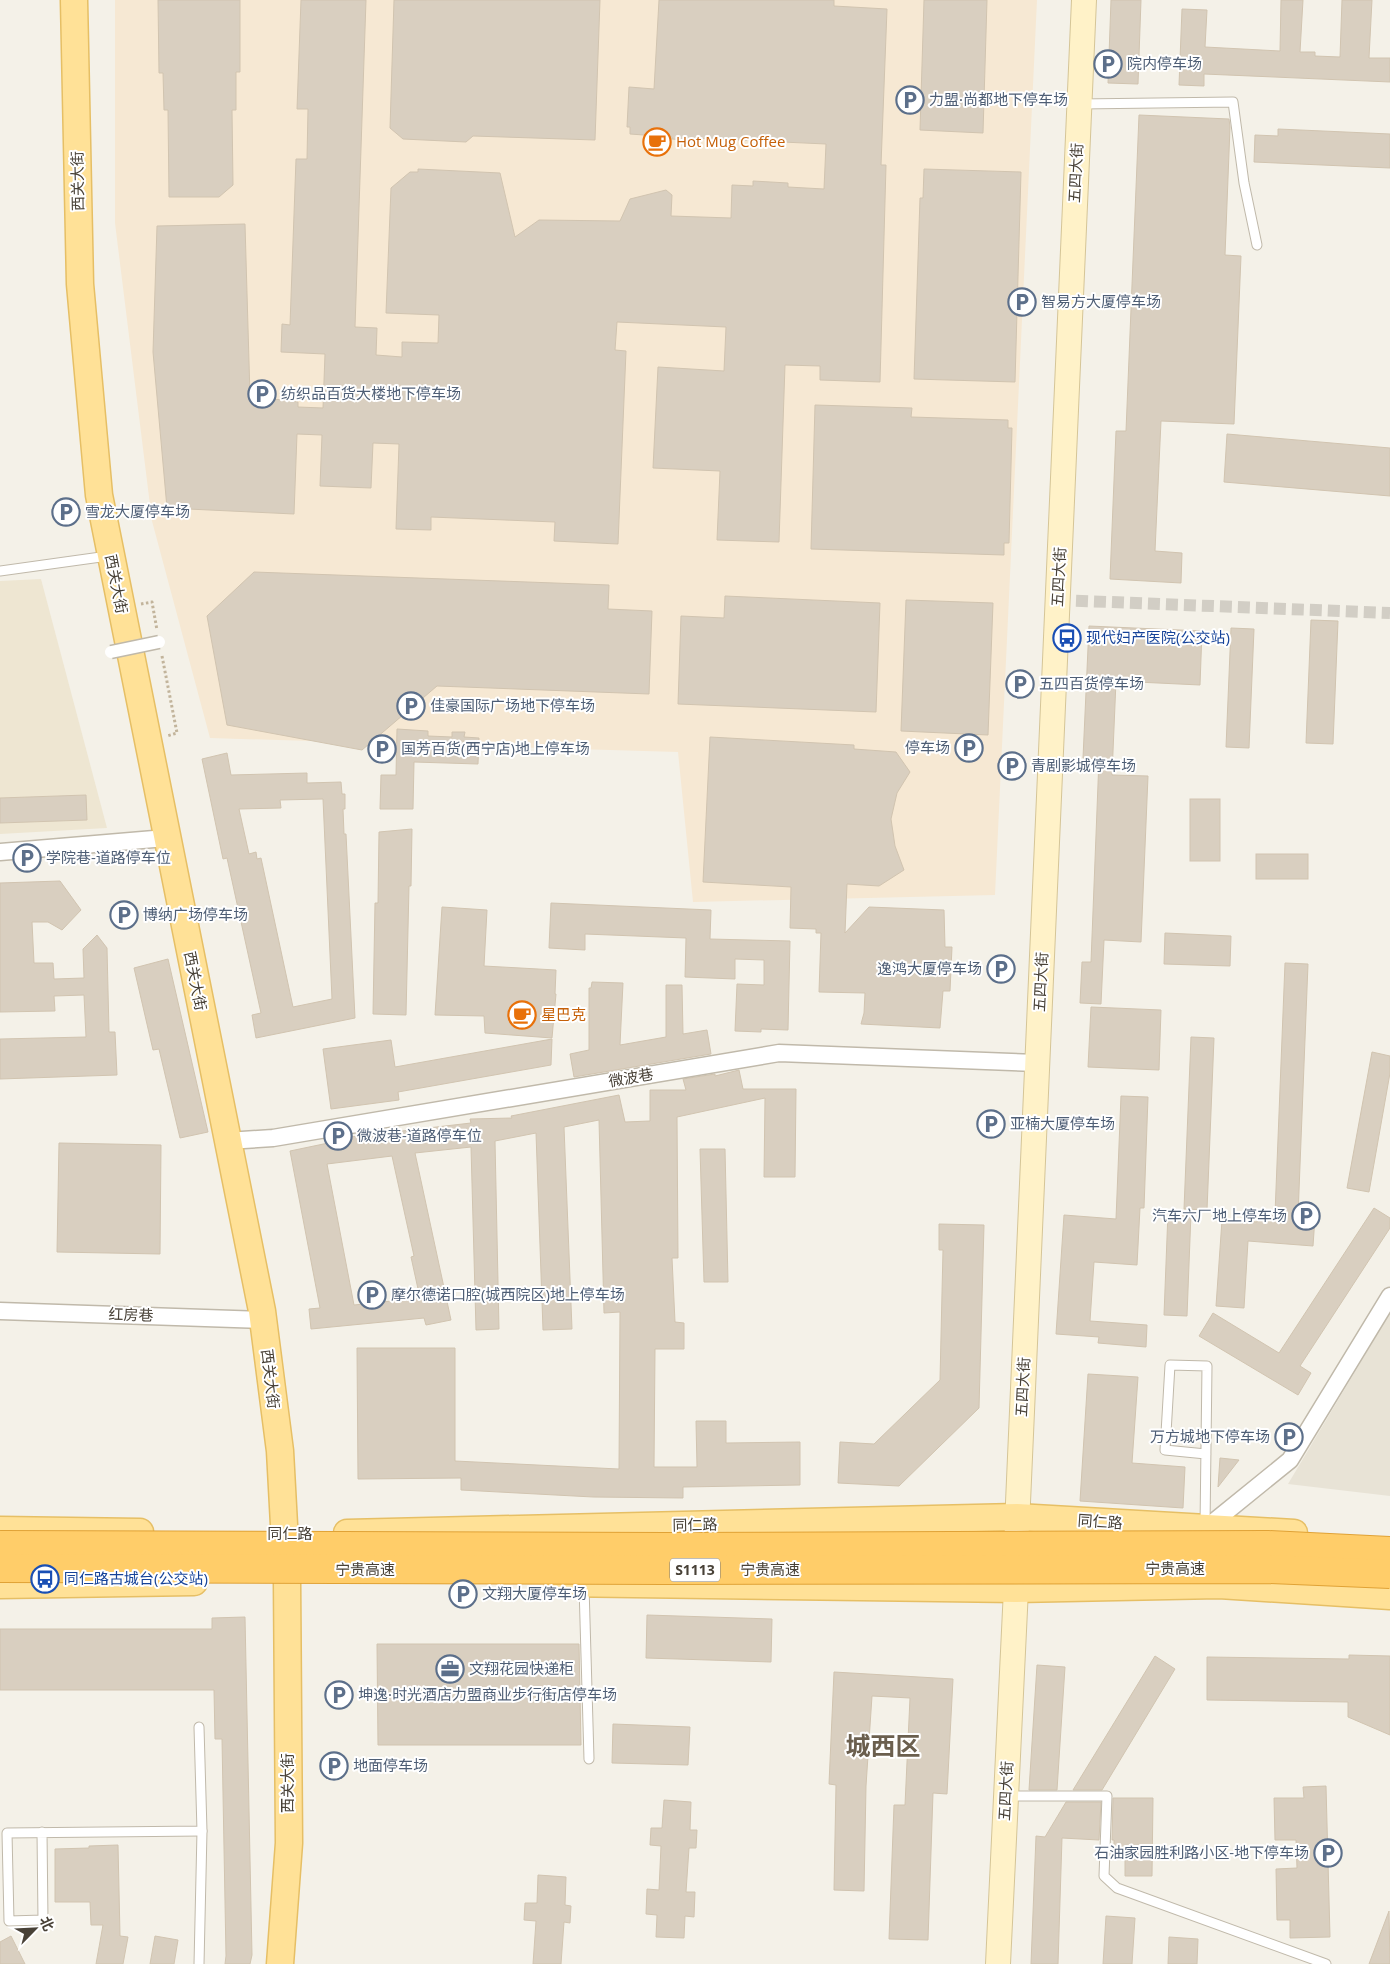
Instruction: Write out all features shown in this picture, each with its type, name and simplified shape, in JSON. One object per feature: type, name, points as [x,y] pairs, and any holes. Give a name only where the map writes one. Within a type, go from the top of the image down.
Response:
[{"type":"highway","name":"宁贵高速","points":[[0,1545],[1268,1545],[1390,1551]]},
{"type":"highway","name":"宁贵高速","points":[[0,1568],[1268,1569],[1390,1574]]},
{"type":"main road","name":"西关大街","points":[[74,0],[80,284],[99,495],[263,1320],[280,1451],[288,1580],[288,1843],[283,1950],[280,1964]]},
{"type":"main road","name":"五四大街","points":[[998,1964],[1016,1589],[1017,1517],[1084,0]]},
{"type":"main road","name":"同仁路","points":[[0,1530],[286,1535],[1017,1517],[1205,1529],[1390,1537]]},
{"type":"main road","points":[[0,1585],[288,1580],[1016,1589],[1219,1585],[1390,1596]]},
{"type":"street","points":[[111,652],[159,642]]},
{"type":"street","points":[[0,852],[166,838]]},
{"type":"street","name":"微波巷","points":[[228,1141],[272,1138],[779,1053],[1037,1063]]},
{"type":"street","points":[[1205,1529],[1290,1460],[1390,1296]]},
{"type":"street","name":"红房巷","points":[[0,1311],[263,1320]]},
{"type":"lane","points":[[1080,104],[1233,102],[1244,183],[1257,245]]},
{"type":"lane","points":[[0,571],[111,555]]},
{"type":"lane","points":[[1205,1529],[1206,1454],[1207,1366],[1170,1365],[1165,1450],[1206,1454]]},
{"type":"lane","points":[[584,1583],[589,1758]]},
{"type":"lane","points":[[199,1727],[202,1831],[199,1964]]},
{"type":"lane","points":[[1006,1796],[1107,1796],[1104,1876],[1117,1888],[1326,1964]]},
{"type":"lane","points":[[42,1832],[43,1920],[4,1921],[7,1833],[42,1832],[202,1831]]},
{"type":"path","points":[[121,607],[152,602],[177,733],[148,743]]},
{"type":"shaded area","points":[[115,0],[1037,0],[995,895],[693,902],[678,752],[210,738],[152,521],[115,223]]},
{"type":"shaded area","points":[[41,579],[107,828],[0,834],[0,581]]},
{"type":"shaded area","points":[[1390,1313],[1390,1496],[1288,1484]]},
{"type":"building","points":[[158,0],[240,0],[240,72],[236,72],[236,110],[232,110],[233,185],[219,197],[169,197],[168,110],[164,110],[163,73],[159,73]]},
{"type":"building","points":[[301,0],[366,0],[355,327],[377,328],[376,355],[402,357],[402,342],[438,343],[439,315],[386,313],[391,188],[410,172],[418,172],[418,169],[500,173],[515,237],[539,220],[620,221],[630,199],[666,190],[672,195],[671,216],[731,218],[732,185],[753,186],[753,181],[788,183],[788,187],[824,189],[826,144],[694,138],[694,141],[672,139],[672,137],[630,134],[630,127],[627,127],[629,87],[654,89],[659,0],[834,0],[834,6],[887,9],[881,165],[886,165],[880,382],[820,380],[820,366],[785,365],[779,542],[717,540],[720,471],[653,468],[658,367],[724,371],[726,327],[617,322],[615,350],[626,351],[618,544],[554,541],[555,522],[431,517],[431,530],[396,529],[399,444],[373,443],[371,488],[320,486],[322,435],[297,434],[294,514],[167,508],[153,352],[157,226],[245,224],[250,396],[298,402],[298,407],[323,408],[325,354],[281,352],[282,324],[290,325],[296,159],[307,159],[308,109],[297,109]]},
{"type":"building","points":[[394,0],[600,0],[595,140],[473,136],[466,142],[403,139],[390,128]]},
{"type":"building","points":[[924,0],[987,0],[983,133],[920,130]]},
{"type":"building","points":[[1111,0],[1141,0],[1138,84],[1108,83]]},
{"type":"building","points":[[1281,0],[1303,0],[1300,52],[1315,52],[1315,56],[1340,57],[1342,0],[1372,0],[1369,58],[1390,58],[1390,82],[1204,74],[1204,86],[1179,85],[1182,9],[1207,10],[1205,47],[1280,51]]},
{"type":"building","points":[[1139,115],[1229,119],[1230,127],[1225,255],[1241,256],[1234,424],[1161,421],[1155,551],[1182,553],[1181,583],[1110,579],[1116,431],[1126,431]]},
{"type":"building","points":[[1278,129],[1390,134],[1390,168],[1254,162],[1255,135],[1278,136]]},
{"type":"building","points":[[924,169],[1021,172],[1015,382],[914,379],[920,198],[923,198]]},
{"type":"building","points":[[815,405],[912,408],[911,417],[1008,420],[1008,428],[1012,428],[1009,543],[1004,543],[1004,555],[811,549]]},
{"type":"building","points":[[1227,434],[1390,448],[1390,496],[1224,482]]},
{"type":"building","points":[[254,572],[609,585],[608,609],[652,611],[649,694],[437,686],[362,750],[227,725],[207,616]]},
{"type":"building","points":[[725,596],[880,603],[876,712],[678,704],[681,616],[724,618]]},
{"type":"building","points":[[906,600],[993,603],[988,735],[901,731]]},
{"type":"building","points":[[1311,620],[1338,621],[1333,744],[1306,743]]},
{"type":"building","points":[[1089,626],[1202,631],[1200,685],[1116,681],[1112,775],[1148,776],[1141,942],[1104,940],[1101,1004],[1080,1003],[1082,962],[1091,962],[1099,759],[1083,758]]},
{"type":"building","points":[[1231,628],[1254,629],[1249,748],[1226,747]]},
{"type":"building","points":[[397,729],[428,731],[428,736],[452,737],[452,732],[465,732],[464,737],[479,738],[478,764],[414,762],[413,809],[380,809],[381,775],[396,775]]},
{"type":"building","points":[[710,737],[854,745],[854,749],[896,752],[910,772],[897,793],[891,819],[895,846],[904,870],[879,886],[847,884],[845,933],[869,907],[944,910],[945,947],[952,947],[950,991],[943,991],[940,1028],[861,1024],[864,1013],[865,993],[819,992],[821,933],[816,933],[816,929],[790,928],[791,887],[703,882]]},
{"type":"building","points":[[227,753],[231,775],[307,773],[307,783],[341,782],[342,794],[345,794],[345,809],[343,809],[344,834],[346,834],[355,1018],[256,1038],[252,1015],[261,1013],[227,858],[223,859],[202,759]],"holes":[[[323,799],[332,999],[293,1007],[261,858],[257,859],[256,852],[249,854],[239,809],[281,808],[280,800]]]},
{"type":"building","points":[[86,795],[87,820],[0,823],[0,798]]},
{"type":"building","points":[[1190,799],[1220,799],[1220,861],[1190,861]]},
{"type":"building","points":[[412,829],[406,1015],[373,1014],[375,903],[378,903],[379,832]]},
{"type":"building","points":[[1256,854],[1308,854],[1308,879],[1256,879]]},
{"type":"building","points":[[60,881],[81,910],[62,930],[48,922],[32,922],[34,963],[53,963],[54,979],[84,978],[83,949],[97,935],[107,948],[109,1032],[115,1032],[117,1075],[0,1079],[0,1039],[86,1037],[84,995],[54,996],[55,1011],[0,1012],[0,883]]},
{"type":"building","points":[[551,903],[711,910],[710,939],[790,941],[788,1030],[761,1029],[761,1032],[735,1031],[737,984],[764,985],[764,960],[735,959],[735,979],[685,977],[686,938],[585,934],[585,950],[549,948]]},
{"type":"building","points":[[442,907],[487,910],[484,966],[556,970],[552,1038],[485,1033],[484,1016],[435,1015]]},
{"type":"building","points":[[1165,933],[1231,936],[1230,966],[1164,964]]},
{"type":"building","points":[[168,959],[208,1132],[180,1138],[159,1049],[153,1050],[134,968]]},
{"type":"building","points":[[1285,963],[1308,964],[1298,1216],[1315,1217],[1313,1246],[1248,1241],[1244,1308],[1216,1306],[1222,1220],[1257,1222],[1258,1213],[1275,1214]]},
{"type":"building","points":[[592,982],[623,983],[620,1045],[666,1037],[666,985],[682,985],[683,1034],[707,1030],[711,1054],[574,1077],[570,1054],[589,1050],[589,988],[591,988]]},
{"type":"building","points":[[1091,1007],[1161,1010],[1159,1070],[1088,1067]]},
{"type":"building","points":[[1191,1037],[1214,1038],[1207,1210],[1184,1209]]},
{"type":"building","points":[[552,1039],[551,1065],[398,1092],[399,1100],[331,1109],[323,1049],[391,1040],[395,1067]]},
{"type":"building","points":[[1372,1052],[1390,1056],[1390,1073],[1369,1192],[1347,1188]]},
{"type":"building","points":[[739,1070],[743,1089],[796,1089],[795,1177],[764,1177],[765,1098],[677,1117],[678,1258],[672,1258],[675,1322],[684,1323],[684,1349],[655,1349],[654,1467],[697,1467],[696,1421],[726,1421],[726,1443],[800,1442],[800,1485],[683,1487],[683,1498],[593,1497],[461,1490],[461,1478],[358,1479],[357,1348],[455,1348],[455,1461],[619,1469],[620,1312],[604,1313],[599,1120],[564,1127],[572,1329],[543,1330],[536,1133],[495,1141],[499,1329],[476,1330],[471,1147],[415,1153],[451,1320],[426,1325],[424,1318],[311,1329],[309,1309],[320,1308],[290,1151],[333,1142],[333,1139],[471,1123],[470,1119],[512,1118],[511,1116],[619,1095],[625,1122],[650,1121],[650,1090],[686,1090],[683,1079],[715,1074],[715,1076]],"holes":[[[392,1156],[414,1256],[411,1257],[420,1298],[354,1305],[327,1164]]]},
{"type":"building","points":[[1121,1096],[1148,1097],[1144,1208],[1140,1208],[1137,1265],[1094,1262],[1090,1321],[1147,1325],[1146,1347],[1098,1343],[1099,1337],[1056,1334],[1064,1215],[1116,1219]]},
{"type":"building","points":[[59,1143],[161,1145],[160,1254],[57,1252]]},
{"type":"building","points":[[700,1149],[725,1149],[728,1282],[704,1282]]},
{"type":"building","points":[[1374,1208],[1390,1218],[1390,1228],[1300,1366],[1311,1373],[1298,1395],[1199,1336],[1213,1313],[1279,1353]]},
{"type":"building","points":[[1168,1212],[1191,1213],[1187,1316],[1164,1315]]},
{"type":"building","points":[[939,1224],[984,1225],[979,1408],[899,1486],[838,1483],[840,1442],[874,1444],[940,1380],[943,1250],[939,1250]]},
{"type":"building","points":[[1088,1374],[1138,1377],[1132,1463],[1185,1467],[1183,1508],[1080,1501]]},
{"type":"building","points":[[1220,1458],[1239,1460],[1218,1487]]},
{"type":"building","points":[[647,1615],[772,1619],[771,1662],[646,1658]]},
{"type":"building","points":[[245,1617],[252,1955],[250,1964],[225,1964],[222,1739],[215,1739],[214,1690],[0,1690],[0,1629],[212,1629],[212,1618]]},
{"type":"building","points":[[377,1644],[579,1644],[581,1745],[378,1745]]},
{"type":"building","points":[[1349,1655],[1390,1656],[1390,1735],[1348,1717],[1348,1702],[1207,1700],[1207,1657],[1349,1659]]},
{"type":"building","points":[[1155,1656],[1175,1669],[1102,1790],[1073,1790]]},
{"type":"building","points":[[1037,1665],[1065,1667],[1057,1790],[1029,1790]]},
{"type":"building","points":[[834,1672],[953,1679],[947,1794],[933,1793],[928,1940],[889,1939],[894,1805],[905,1805],[910,1698],[872,1696],[866,1786],[864,1891],[834,1890],[836,1785],[829,1784]]},
{"type":"building","points":[[613,1724],[690,1727],[688,1765],[612,1763]]},
{"type":"building","points":[[1326,1786],[1330,1937],[1290,1938],[1290,1920],[1277,1920],[1276,1869],[1297,1868],[1296,1840],[1275,1840],[1274,1798],[1304,1798],[1303,1787]]},
{"type":"building","points":[[1113,1798],[1153,1798],[1152,1876],[1125,1876],[1125,1858],[1114,1858],[1114,1840],[1112,1840]]},
{"type":"building","points":[[664,1800],[691,1802],[690,1830],[697,1830],[696,1848],[689,1848],[686,1892],[695,1892],[694,1917],[685,1916],[684,1938],[656,1937],[657,1915],[646,1914],[647,1889],[659,1890],[661,1846],[650,1845],[651,1828],[662,1828]]},
{"type":"building","points":[[1066,1802],[1101,1802],[1099,1840],[1062,1838],[1058,1964],[1031,1964],[1036,1836],[1045,1837]]},
{"type":"building","points":[[118,1845],[120,1936],[128,1937],[123,1964],[96,1964],[103,1925],[91,1925],[90,1902],[55,1902],[55,1849]]},
{"type":"building","points":[[538,1875],[566,1877],[565,1905],[571,1906],[570,1923],[564,1922],[561,1964],[533,1964],[536,1921],[524,1920],[525,1903],[537,1903]]},
{"type":"building","points":[[1389,1911],[1390,1964],[1369,1964]]},
{"type":"building","points":[[1106,1916],[1135,1918],[1132,1964],[1103,1964]]},
{"type":"building","points":[[11,1936],[25,1964],[0,1964],[0,1942]]},
{"type":"building","points":[[155,1936],[178,1940],[174,1964],[150,1964]]},
{"type":"building","points":[[1169,1937],[1198,1939],[1197,1964],[1168,1964]]},
{"type":"tunnel","points":[[1058,600],[1390,613]]},
{"type":"place","name":"院内停车场","points":[[1108,64]]},
{"type":"place","name":"力盟·尚都地下停车场","points":[[910,100]]},
{"type":"place","name":"Hot Mug Coffee","points":[[657,142]]},
{"type":"place","name":"智易方大厦停车场","points":[[1022,302]]},
{"type":"place","name":"纺织品百货大楼地下停车场","points":[[262,394]]},
{"type":"place","name":"雪龙大厦停车场","points":[[66,512]]},
{"type":"place","name":"现代妇产医院(公交站)","points":[[1067,638]]},
{"type":"place","name":"五四百货停车场","points":[[1020,684]]},
{"type":"place","name":"佳豪国际广场地下停车场","points":[[411,706]]},
{"type":"place","name":"停车场","points":[[969,748]]},
{"type":"place","name":"国芳百货(西宁店)地上停车场","points":[[382,749]]},
{"type":"place","name":"青剧影城停车场","points":[[1012,766]]},
{"type":"place","name":"学院巷-道路停车位","points":[[27,858]]},
{"type":"place","name":"博纳广场停车场","points":[[124,915]]},
{"type":"place","name":"逸鸿大厦停车场","points":[[1001,969]]},
{"type":"place","name":"星巴克","points":[[522,1015]]},
{"type":"place","name":"亚楠大厦停车场","points":[[991,1124]]},
{"type":"place","name":"微波巷-道路停车位","points":[[338,1136]]},
{"type":"place","name":"汽车六厂地上停车场","points":[[1306,1216]]},
{"type":"place","name":"摩尔德诺口腔(城西院区)地上停车场","points":[[372,1295]]},
{"type":"place","name":"万方城地下停车场","points":[[1289,1437]]},
{"type":"place","name":"同仁路古城台(公交站)","points":[[45,1579]]},
{"type":"place","name":"文翔大厦停车场","points":[[463,1594]]},
{"type":"place","name":"文翔花园快递柜","points":[[450,1669]]},
{"type":"place","name":"坤逸·时光酒店力盟商业步行街店停车场","points":[[339,1695]]},
{"type":"place","name":"地面停车场","points":[[334,1766]]},
{"type":"place","name":"石油家园胜利路小区-地下停车场","points":[[1328,1853]]},
{"type":"district","name":"城西区","points":[[883,1746]]}]
